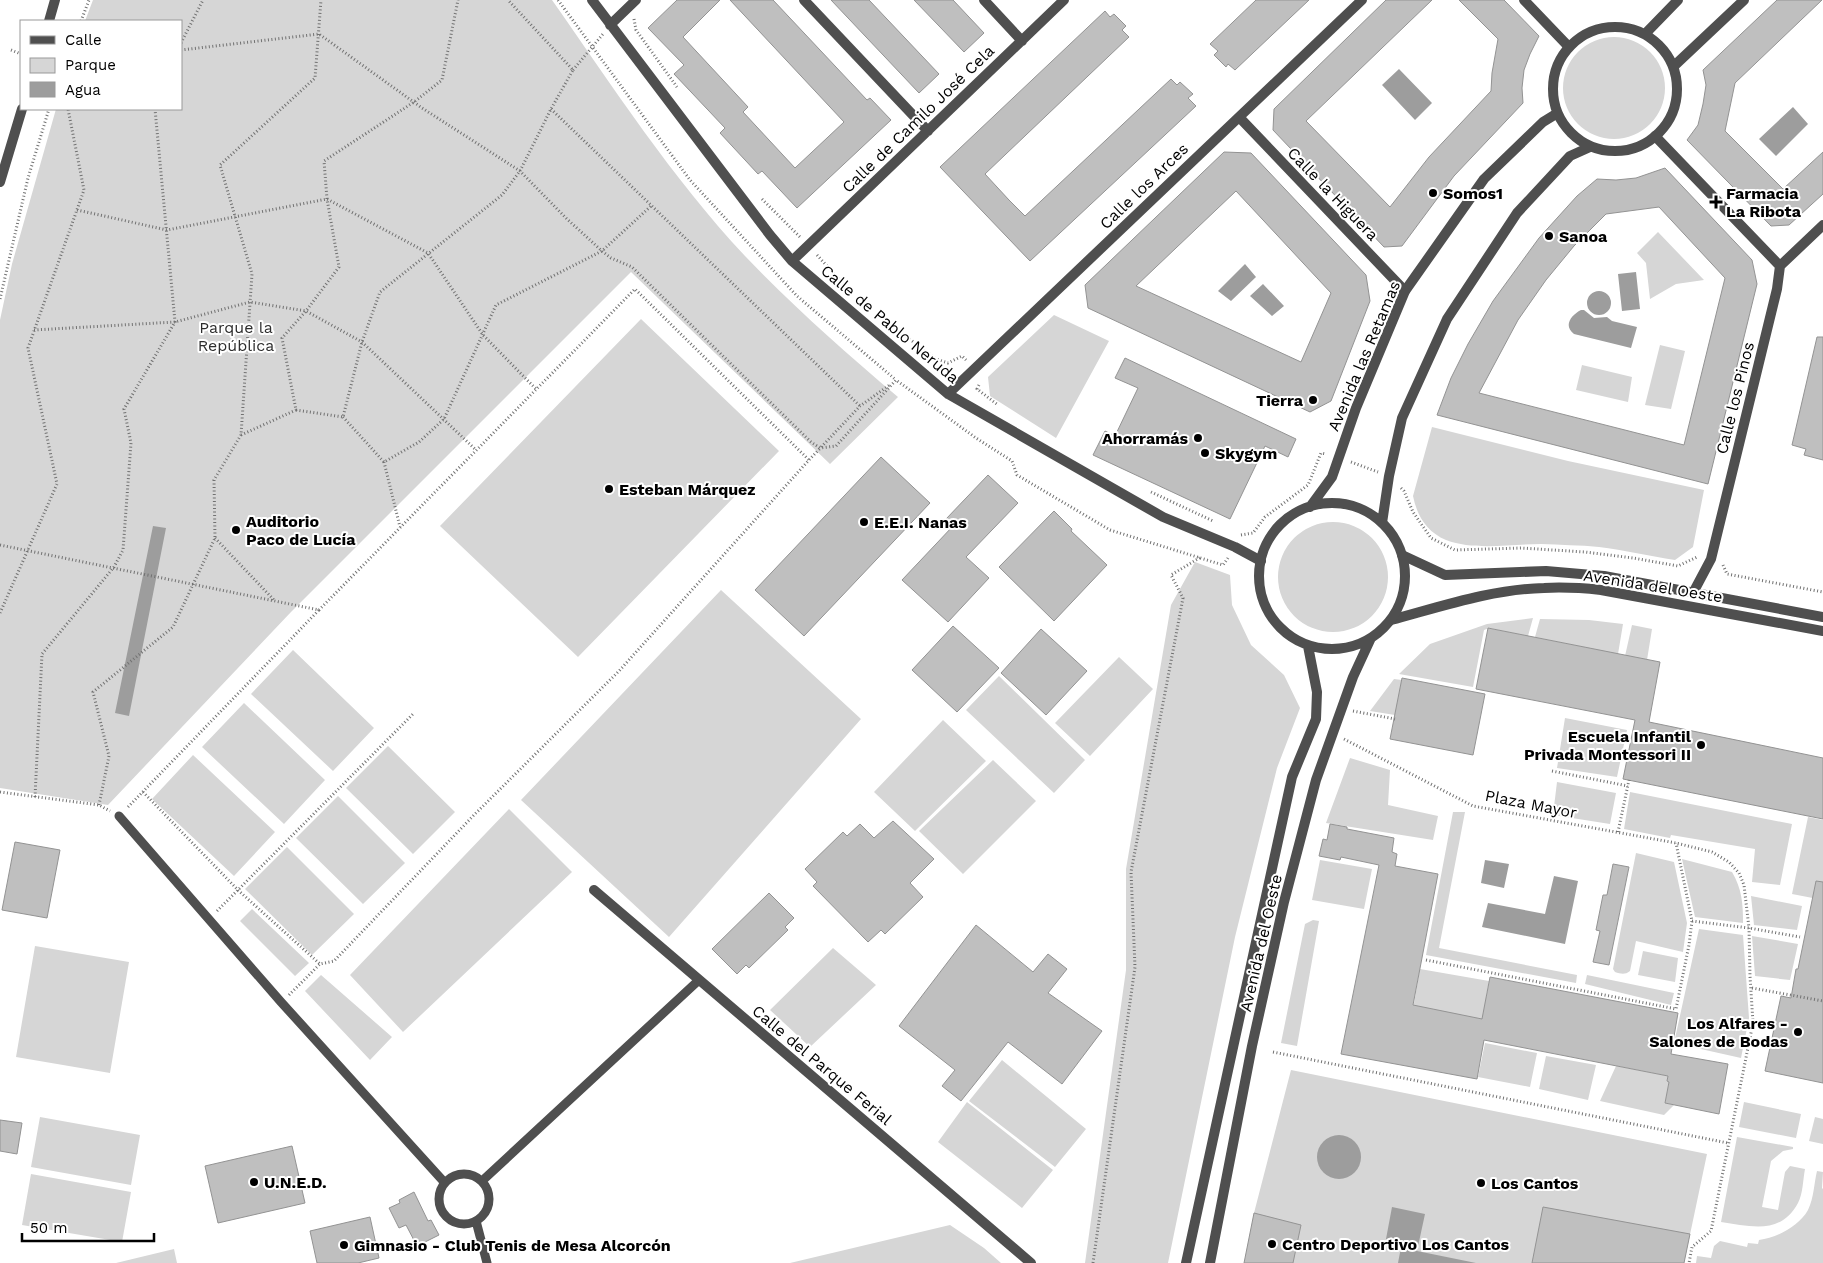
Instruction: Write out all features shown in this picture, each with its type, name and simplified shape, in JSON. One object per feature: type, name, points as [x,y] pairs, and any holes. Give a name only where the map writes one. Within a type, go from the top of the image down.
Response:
[{"type":"street","points":[[48,20],[55,0]]},
{"type":"street","name":"Calle de Pablo Neruda","points":[[592,0],[770,235],[792,261],[948,394],[1163,517],[1235,547],[1260,560]]},
{"type":"street","points":[[804,0],[928,131]]},
{"type":"street","points":[[984,0],[1022,41]]},
{"type":"street","name":"Calle de Camilo José Cela","points":[[792,261],[1064,0]]},
{"type":"street","name":"Calle los Arces","points":[[948,394],[1362,0]]},
{"type":"street","points":[[1524,0],[1568,46]]},
{"type":"street","points":[[1646,34],[1678,0]]},
{"type":"street","points":[[1674,66],[1744,0]]},
{"type":"street","points":[[610,25],[635,1]]},
{"type":"street","points":[[1604,26],[1625,26],[1646,34],[1662,47],[1674,66],[1677,81],[1677,97],[1673,112],[1666,125],[1641,146],[1624,151],[1607,151],[1590,147],[1570,134],[1556,114],[1551,90],[1555,67],[1568,46],[1584,33],[1604,26]]},
{"type":"street","points":[[0,182],[22,110]]},
{"type":"street","name":"Avenida las Retamas","points":[[1310,507],[1332,477],[1356,408],[1405,291],[1484,179],[1543,122],[1556,114]]},
{"type":"street","name":"Calle la Higuera","points":[[1238,117],[1405,291]]},
{"type":"street","points":[[1655,136],[1780,266],[1823,225]]},
{"type":"street","points":[[1382,523],[1389,476],[1402,418],[1446,319],[1517,212],[1570,156],[1590,147]]},
{"type":"street","name":"Calle los Pinos","points":[[1694,591],[1711,559],[1774,299],[1780,266]]},
{"type":"street","points":[[1329,504],[1348,505],[1366,512],[1382,523],[1397,543],[1402,555],[1405,577],[1401,600],[1391,620],[1371,638],[1351,647],[1329,649],[1308,646],[1290,637],[1274,622],[1263,602],[1259,582],[1260,560],[1270,537],[1288,518],[1310,507],[1329,504]]},
{"type":"street","name":"Avenida del Oeste","points":[[1402,555],[1445,575],[1546,571],[1604,576],[1694,591],[1823,617]]},
{"type":"street","name":"Avenida del Oeste","points":[[1391,620],[1478,596],[1542,588],[1576,588],[1601,590],[1823,631]]},
{"type":"street","name":"Avenida del Oeste","points":[[1210,1263],[1252,1046],[1284,902],[1316,780],[1354,677],[1371,638]]},
{"type":"street","name":"Avenida del Oeste","points":[[1186,1263],[1292,778],[1316,719],[1317,692],[1308,646]]},
{"type":"street","name":"Calle del Parque Ferial","points":[[594,890],[1031,1263]]},
{"type":"lane","points":[[119,816],[281,1002],[445,1183]]},
{"type":"lane","points":[[482,1180],[699,980]]},
{"type":"lane","points":[[466,1174],[482,1180],[487,1188],[489,1198],[488,1207],[484,1214],[476,1221],[468,1224],[451,1220],[444,1214],[439,1198],[445,1183],[451,1177],[466,1174]]},
{"type":"lane","points":[[476,1221],[487,1263]]},
{"type":"path","points":[[81,20],[89,0]]},
{"type":"path","points":[[182,41],[203,0]]},
{"type":"path","points":[[100,806],[109,756],[93,692],[173,627],[215,538],[214,480],[241,435],[252,274],[220,165],[315,78],[320,0]]},
{"type":"path","points":[[296,410],[282,338],[306,311],[339,267],[327,199],[324,162],[414,102],[442,80],[458,0]]},
{"type":"path","points":[[508,0],[573,70]]},
{"type":"path","points":[[558,0],[690,180],[797,296],[896,380],[976,438],[1012,461],[1017,475],[1110,530],[1223,565],[1241,534],[1253,533],[1265,517],[1308,486],[1322,453],[1389,476],[1404,491],[1413,512],[1431,538],[1455,550],[1521,548],[1585,552],[1678,566],[1696,557],[1721,561],[1728,574],[1823,592]]},
{"type":"path","points":[[635,1],[640,9],[634,20],[636,30],[683,94]]},
{"type":"path","points":[[343,417],[362,342],[380,292],[502,195],[520,171],[550,109],[573,70],[610,25]]},
{"type":"path","points":[[182,50],[318,34],[414,102],[520,171],[567,219],[610,258],[632,267],[811,442],[820,448],[836,446],[896,380]]},
{"type":"path","points":[[10,50],[20,54]]},
{"type":"path","points":[[550,109],[860,406]]},
{"type":"path","points":[[0,299],[28,178],[49,110]]},
{"type":"path","points":[[0,613],[57,484],[28,348],[84,190],[68,110]]},
{"type":"path","points":[[36,797],[42,654],[114,567],[123,550],[131,443],[124,409],[175,322],[168,230],[155,110]]},
{"type":"path","points":[[760,197],[808,245],[852,294]]},
{"type":"path","points":[[77,210],[168,230],[327,199],[428,252],[483,335],[536,389]]},
{"type":"path","points":[[384,462],[419,442],[444,419],[496,305],[602,251],[651,206]]},
{"type":"path","points":[[0,792],[100,806],[119,816],[635,289],[808,460]]},
{"type":"path","points":[[34,330],[175,322],[250,302],[306,311],[362,342],[476,450]]},
{"type":"path","points":[[882,318],[936,359],[948,364],[962,356],[984,378],[977,389],[998,406]]},
{"type":"path","points":[[281,1002],[320,964],[334,961],[474,815],[619,671],[808,460],[860,406],[896,380]]},
{"type":"path","points":[[241,435],[296,410],[343,417],[384,462],[400,527]]},
{"type":"path","points":[[1150,492],[1218,524]]},
{"type":"path","points":[[215,538],[275,601]]},
{"type":"path","points":[[0,545],[319,610]]},
{"type":"path","points":[[1093,1263],[1135,967],[1130,872],[1183,598],[1171,575],[1201,557]]},
{"type":"path","points":[[1353,711],[1394,719]]},
{"type":"path","points":[[209,919],[414,713]]},
{"type":"path","name":"Plaza Mayor","points":[[1337,735],[1408,770],[1473,806],[1676,843],[1712,852],[1729,862],[1739,872],[1744,885],[1749,928],[1753,1023],[1711,1231],[1692,1247],[1689,1263]]},
{"type":"path","points":[[1552,771],[1628,786]]},
{"type":"path","points":[[1618,832],[1629,780]]},
{"type":"path","points":[[143,792],[239,890],[320,964]]},
{"type":"path","points":[[1426,960],[1676,1009],[1692,921],[1676,843]]},
{"type":"path","points":[[1692,921],[1800,937]]},
{"type":"path","points":[[1752,988],[1823,1001]]},
{"type":"path","points":[[1273,1052],[1728,1143]]},
{"type":"green space","name":"Parque la República","points":[[93,0],[552,0],[668,164],[718,226],[763,275],[839,346],[898,397],[830,464],[631,272],[291,612],[108,805],[0,788],[0,320],[12,264],[56,110],[182,110],[182,20],[85,20]]},
{"type":"green space","points":[[1614,37],[1634,40],[1643,45],[1657,59],[1662,68],[1665,88],[1662,108],[1657,117],[1643,131],[1634,136],[1614,139],[1594,136],[1585,131],[1571,117],[1566,108],[1563,88],[1566,68],[1571,59],[1585,45],[1594,40]]},
{"type":"green space","points":[[1658,232],[1704,280],[1676,284],[1650,299],[1646,263],[1637,253]]},
{"type":"green space","points":[[1054,315],[1109,341],[1056,438],[990,396],[988,377]]},
{"type":"green space","name":"Esteban Márquez","points":[[641,319],[779,451],[578,657],[440,526]]},
{"type":"green space","points":[[1660,345],[1685,351],[1671,409],[1645,405]]},
{"type":"green space","points":[[1582,365],[1632,377],[1628,402],[1576,390]]},
{"type":"green space","points":[[1432,427],[1568,461],[1704,490],[1693,547],[1675,560],[1592,546],[1541,544],[1481,546],[1457,543],[1439,537],[1428,528],[1420,517],[1413,496]]},
{"type":"green space","points":[[1333,522],[1344,523],[1354,527],[1372,538],[1383,556],[1387,566],[1387,588],[1383,598],[1372,616],[1354,627],[1344,631],[1333,632],[1322,631],[1312,627],[1294,616],[1283,598],[1279,588],[1278,577],[1279,566],[1283,556],[1294,538],[1312,527],[1322,523]]},
{"type":"green space","points":[[1195,562],[1230,575],[1232,605],[1251,645],[1284,675],[1300,708],[1277,768],[1235,937],[1168,1263],[1085,1263],[1126,970],[1126,869],[1171,605]]},
{"type":"green space","points":[[721,590],[861,719],[669,937],[521,800]]},
{"type":"green space","points":[[1533,618],[1528,636],[1489,628],[1484,630],[1473,687],[1399,674],[1430,644],[1487,624]]},
{"type":"green space","points":[[1540,619],[1589,620],[1623,624],[1618,654],[1535,637]]},
{"type":"green space","points":[[1632,625],[1652,629],[1647,660],[1625,656]]},
{"type":"green space","points":[[293,650],[374,728],[333,771],[251,694]]},
{"type":"green space","points":[[1119,657],[1153,689],[1090,756],[1055,723]]},
{"type":"green space","points":[[999,676],[1085,760],[1054,793],[966,710]]},
{"type":"green space","points":[[1394,679],[1402,680],[1395,715],[1370,711]]},
{"type":"green space","points":[[244,703],[325,780],[284,824],[202,747]]},
{"type":"green space","points":[[1565,718],[1627,730],[1617,777],[1557,768]]},
{"type":"green space","points":[[943,720],[986,761],[915,831],[874,792]]},
{"type":"green space","points":[[388,746],[455,812],[413,854],[346,788]]},
{"type":"green space","points":[[193,755],[275,832],[234,876],[152,799]]},
{"type":"green space","points":[[1350,758],[1390,770],[1388,805],[1438,816],[1433,840],[1326,823]]},
{"type":"green space","points":[[993,760],[1036,801],[963,874],[919,831]]},
{"type":"green space","points":[[1557,782],[1616,793],[1610,824],[1553,815]]},
{"type":"green space","points":[[1630,792],[1792,824],[1780,885],[1752,882],[1755,849],[1671,835],[1670,838],[1624,829]]},
{"type":"green space","points":[[338,796],[405,863],[363,904],[296,838]]},
{"type":"green space","points":[[509,809],[572,872],[403,1032],[350,975]]},
{"type":"green space","points":[[1453,812],[1465,812],[1439,948],[1577,975],[1576,983],[1426,955]]},
{"type":"green space","points":[[1808,817],[1823,820],[1823,900],[1792,894]]},
{"type":"green space","points":[[287,847],[354,914],[312,955],[245,889]]},
{"type":"green space","points":[[1636,853],[1674,862],[1687,923],[1683,952],[1636,941],[1630,971],[1621,974],[1613,969]]},
{"type":"green space","points":[[1682,859],[1732,872],[1738,884],[1741,897],[1743,923],[1695,917]]},
{"type":"green space","points":[[1320,860],[1372,869],[1364,909],[1312,900]]},
{"type":"green space","points":[[1751,896],[1802,906],[1797,930],[1754,925]]},
{"type":"green space","points":[[252,909],[309,963],[295,976],[240,921]]},
{"type":"green space","points":[[1313,920],[1319,921],[1297,1046],[1281,1043],[1305,924]]},
{"type":"green space","points":[[1699,929],[1743,935],[1749,1018],[1741,1058],[1674,1043]]},
{"type":"green space","points":[[1752,936],[1798,944],[1790,980],[1755,976]]},
{"type":"green space","points":[[35,946],[129,962],[110,1073],[16,1057]]},
{"type":"green space","points":[[833,948],[876,985],[810,1047],[770,1010]]},
{"type":"green space","points":[[1643,951],[1678,958],[1675,982],[1638,975]]},
{"type":"green space","points":[[1420,969],[1489,981],[1486,997],[1492,998],[1488,1020],[1413,1009]]},
{"type":"green space","points":[[321,975],[392,1037],[370,1060],[305,991]]},
{"type":"green space","points":[[1587,975],[1674,993],[1671,1005],[1585,984]]},
{"type":"green space","points":[[1485,1043],[1537,1053],[1530,1087],[1478,1077]]},
{"type":"green space","points":[[1546,1056],[1596,1065],[1588,1100],[1539,1089]]},
{"type":"green space","points":[[1002,1060],[1086,1129],[1055,1167],[969,1101]]},
{"type":"green space","points":[[1616,1066],[1668,1076],[1667,1081],[1669,1082],[1665,1103],[1674,1105],[1664,1115],[1600,1101]]},
{"type":"green space","name":"Los Cantos","points":[[1291,1070],[1707,1154],[1684,1263],[1244,1263],[1254,1213]]},
{"type":"green space","points":[[967,1102],[1053,1170],[1022,1208],[938,1142]]},
{"type":"green space","points":[[1744,1102],[1801,1114],[1796,1138],[1739,1127]]},
{"type":"green space","points":[[40,1117],[140,1135],[131,1185],[31,1167]]},
{"type":"green space","points":[[1815,1117],[1823,1119],[1823,1144],[1809,1141]]},
{"type":"green space","points":[[1737,1137],[1793,1147],[1793,1149],[1783,1151],[1771,1161],[1762,1207],[1778,1210],[1785,1172],[1790,1166],[1805,1169],[1798,1203],[1791,1213],[1773,1225],[1753,1226],[1721,1222]]},
{"type":"green space","points":[[1817,1171],[1823,1172],[1823,1263],[1696,1263],[1697,1256],[1711,1258],[1714,1246],[1720,1241],[1747,1247],[1748,1243],[1758,1244],[1759,1240],[1773,1237],[1793,1226],[1808,1210],[1813,1196]]},
{"type":"green space","points":[[31,1174],[131,1192],[122,1242],[22,1225]]},
{"type":"green space","points":[[950,1225],[984,1248],[1001,1263],[790,1263]]},
{"type":"green space","points":[[174,1249],[177,1263],[116,1263]]},
{"type":"water","points":[[1399,69],[1432,103],[1415,120],[1382,85]]},
{"type":"water","points":[[1793,107],[1808,124],[1776,156],[1759,139]]},
{"type":"water","points":[[1245,264],[1256,277],[1231,301],[1218,291]]},
{"type":"water","points":[[1636,272],[1640,309],[1622,311],[1618,274]]},
{"type":"water","points":[[1263,284],[1284,306],[1272,316],[1250,296]]},
{"type":"water","points":[[1599,291],[1604,292],[1610,298],[1610,308],[1604,314],[1599,315],[1594,314],[1588,308],[1587,303],[1588,298],[1594,292]]},
{"type":"water","points":[[1581,310],[1584,310],[1594,318],[1607,317],[1612,321],[1637,327],[1631,348],[1574,334],[1569,328],[1569,324],[1571,318]]},
{"type":"water","points":[[153,526],[166,528],[129,716],[115,713]]},
{"type":"water","points":[[1485,860],[1509,864],[1504,888],[1481,883]]},
{"type":"water","points":[[1554,876],[1578,881],[1565,944],[1482,927],[1488,903],[1545,914]]},
{"type":"water","points":[[1343,1135],[1355,1141],[1360,1148],[1360,1166],[1355,1173],[1348,1178],[1335,1179],[1327,1176],[1320,1169],[1317,1153],[1320,1145],[1327,1138]]},
{"type":"water","points":[[1392,1207],[1425,1214],[1417,1251],[1476,1263],[1398,1263],[1402,1242],[1386,1239]]},
{"type":"building","points":[[677,0],[720,0],[683,37],[748,107],[743,112],[795,168],[844,122],[730,0],[773,0],[867,100],[870,98],[891,120],[797,208],[762,171],[758,174],[720,133],[725,128],[674,74],[684,65],[648,28]]},
{"type":"building","points":[[831,0],[869,0],[939,74],[919,93]]},
{"type":"building","points":[[914,0],[953,0],[984,33],[964,52]]},
{"type":"building","points":[[1256,0],[1309,0],[1235,70],[1228,64],[1226,67],[1214,55],[1218,51],[1210,44]]},
{"type":"building","points":[[1386,0],[1432,0],[1306,121],[1390,207],[1429,157],[1491,91],[1498,39],[1459,0],[1504,0],[1539,36],[1524,70],[1523,103],[1454,176],[1402,246],[1384,247],[1273,130],[1274,109]]},
{"type":"building","points":[[1777,0],[1822,0],[1735,83],[1725,131],[1783,189],[1823,152],[1823,194],[1789,225],[1771,226],[1687,140],[1698,125],[1703,104],[1706,85],[1703,70]]},
{"type":"building","points":[[1105,11],[1110,17],[1114,14],[1126,26],[1122,30],[1129,37],[985,174],[1009,200],[1025,216],[1171,79],[1177,85],[1180,82],[1193,94],[1188,98],[1196,106],[1030,261],[940,167]]},
{"type":"building","points":[[1224,152],[1251,153],[1366,275],[1370,301],[1331,401],[1310,412],[1088,308],[1085,285]],"holes":[[[1236,191],[1331,293],[1301,362],[1136,286]]]},
{"type":"building","points":[[1665,168],[1752,260],[1757,284],[1708,484],[1437,415],[1451,378],[1468,344],[1493,301],[1539,238],[1577,196],[1597,179],[1636,178]],"holes":[[[1659,207],[1725,278],[1684,445],[1479,393],[1518,320],[1546,280],[1574,246],[1606,214]]]},
{"type":"building","points":[[1817,337],[1823,337],[1823,460],[1804,455],[1806,449],[1792,445]]},
{"type":"building","name":"Ahorramás","points":[[1125,358],[1296,439],[1288,457],[1265,446],[1230,519],[1093,455],[1105,431],[1115,436],[1138,388],[1115,378]]},
{"type":"building","points":[[881,457],[930,503],[804,636],[755,590]]},
{"type":"building","points":[[988,475],[1018,503],[966,557],[989,578],[948,622],[902,580],[953,526],[946,519]]},
{"type":"building","points":[[1054,511],[1072,529],[1071,531],[1107,565],[1054,621],[999,567]]},
{"type":"building","points":[[953,626],[999,668],[957,712],[912,670]]},
{"type":"building","points":[[1488,628],[1660,662],[1649,722],[1823,758],[1823,819],[1623,779],[1635,720],[1476,689]]},
{"type":"building","points":[[1041,629],[1087,671],[1046,715],[1001,673]]},
{"type":"building","points":[[1402,678],[1485,694],[1473,755],[1390,739]]},
{"type":"building","points":[[893,821],[934,859],[910,883],[923,897],[885,934],[881,930],[868,942],[813,886],[817,882],[805,869],[843,832],[847,836],[860,824],[874,838]]},
{"type":"building","points":[[1330,824],[1394,838],[1392,852],[1397,854],[1395,866],[1438,874],[1413,1005],[1482,1019],[1490,977],[1678,1013],[1671,1054],[1728,1064],[1719,1114],[1665,1103],[1669,1082],[1667,1081],[1668,1076],[1484,1040],[1477,1079],[1341,1054],[1379,865],[1341,857],[1340,860],[1319,856],[1323,839],[1327,840]]},
{"type":"building","points":[[15,842],[60,850],[47,918],[2,910]]},
{"type":"building","points":[[1613,864],[1629,867],[1609,965],[1593,962],[1600,931],[1596,930],[1603,895],[1607,895]]},
{"type":"building","name":"Los Alfares - Salones de Bodas","points":[[1816,881],[1823,882],[1823,1083],[1765,1071],[1781,996],[1791,998]]},
{"type":"building","points":[[769,893],[794,918],[785,927],[788,930],[749,968],[746,965],[737,974],[712,949]]},
{"type":"building","points":[[976,925],[1033,972],[1048,954],[1067,969],[1048,993],[1102,1031],[1062,1084],[1008,1042],[961,1101],[942,1086],[955,1070],[899,1026]]},
{"type":"building","points":[[0,1120],[22,1123],[17,1154],[0,1151]]},
{"type":"building","name":"U.N.E.D.","points":[[292,1146],[305,1203],[218,1223],[205,1166]]},
{"type":"building","points":[[414,1192],[428,1221],[431,1220],[439,1235],[417,1246],[406,1225],[399,1228],[389,1208],[400,1203],[399,1200]]},
{"type":"building","name":"Los Cantos","points":[[1543,1207],[1690,1234],[1684,1263],[1532,1263]]},
{"type":"building","name":"Centro Deportivo Los Cantos","points":[[1254,1213],[1301,1225],[1293,1263],[1244,1263]]},
{"type":"building","name":"Gimnasio - Club Tenis de Mesa Alcorcón","points":[[370,1217],[379,1258],[358,1263],[317,1263],[310,1231]]},
{"type":"place","name":"Somos1","points":[[1433,193]]},
{"type":"place","name":"Farmacia La Ribota","points":[[1716,202]]},
{"type":"place","name":"Sanoa","points":[[1549,236]]},
{"type":"place","name":"Tierra","points":[[1313,400]]},
{"type":"place","name":"Ahorramás","points":[[1198,438]]},
{"type":"place","name":"Skygym","points":[[1205,453]]},
{"type":"place","name":"Esteban Márquez","points":[[609,489]]},
{"type":"place","name":"E.E.I. Nanas","points":[[864,522]]},
{"type":"place","name":"Auditorio Paco de Lucía","points":[[236,530]]},
{"type":"place","name":"Escuela Infantil Privada Montessori II","points":[[1701,745]]},
{"type":"place","name":"Los Alfares - Salones de Bodas","points":[[1798,1032]]},
{"type":"place","name":"U.N.E.D.","points":[[254,1182]]},
{"type":"place","name":"Los Cantos","points":[[1481,1183]]},
{"type":"place","name":"Centro Deportivo Los Cantos","points":[[1272,1244]]},
{"type":"place","name":"Gimnasio - Club Tenis de Mesa Alcorcón","points":[[344,1245]]}]
